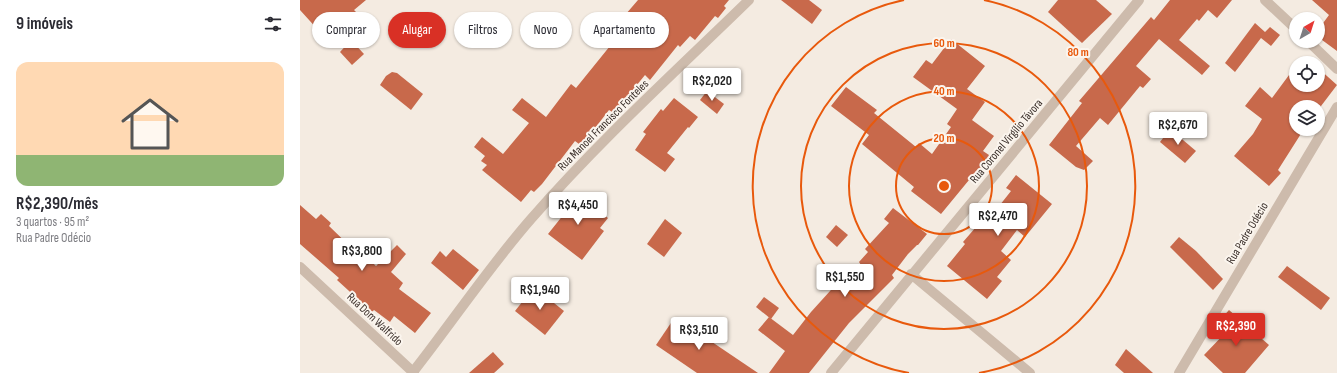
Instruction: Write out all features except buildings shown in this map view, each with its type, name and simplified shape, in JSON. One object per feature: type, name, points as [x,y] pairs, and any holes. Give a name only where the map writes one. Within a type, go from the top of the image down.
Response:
[{"type":"street","name":"Rua Manoel Francisco Fonteles","points":[[414,372],[491,268],[531,219],[592,151],[749,0]]},
{"type":"street","name":"Rua Coronel Virgílio Távora","points":[[831,373],[911,274],[1139,0]]},
{"type":"street","points":[[1265,0],[1289,23]]},
{"type":"street","points":[[1315,48],[1337,69]]},
{"type":"street","name":"Rua Padre Odécio","points":[[1179,373],[1337,107]]},
{"type":"street","name":"Rua Dom Walfrido","points":[[300,267],[414,372]]},
{"type":"street","points":[[911,274],[1030,373]]}]
